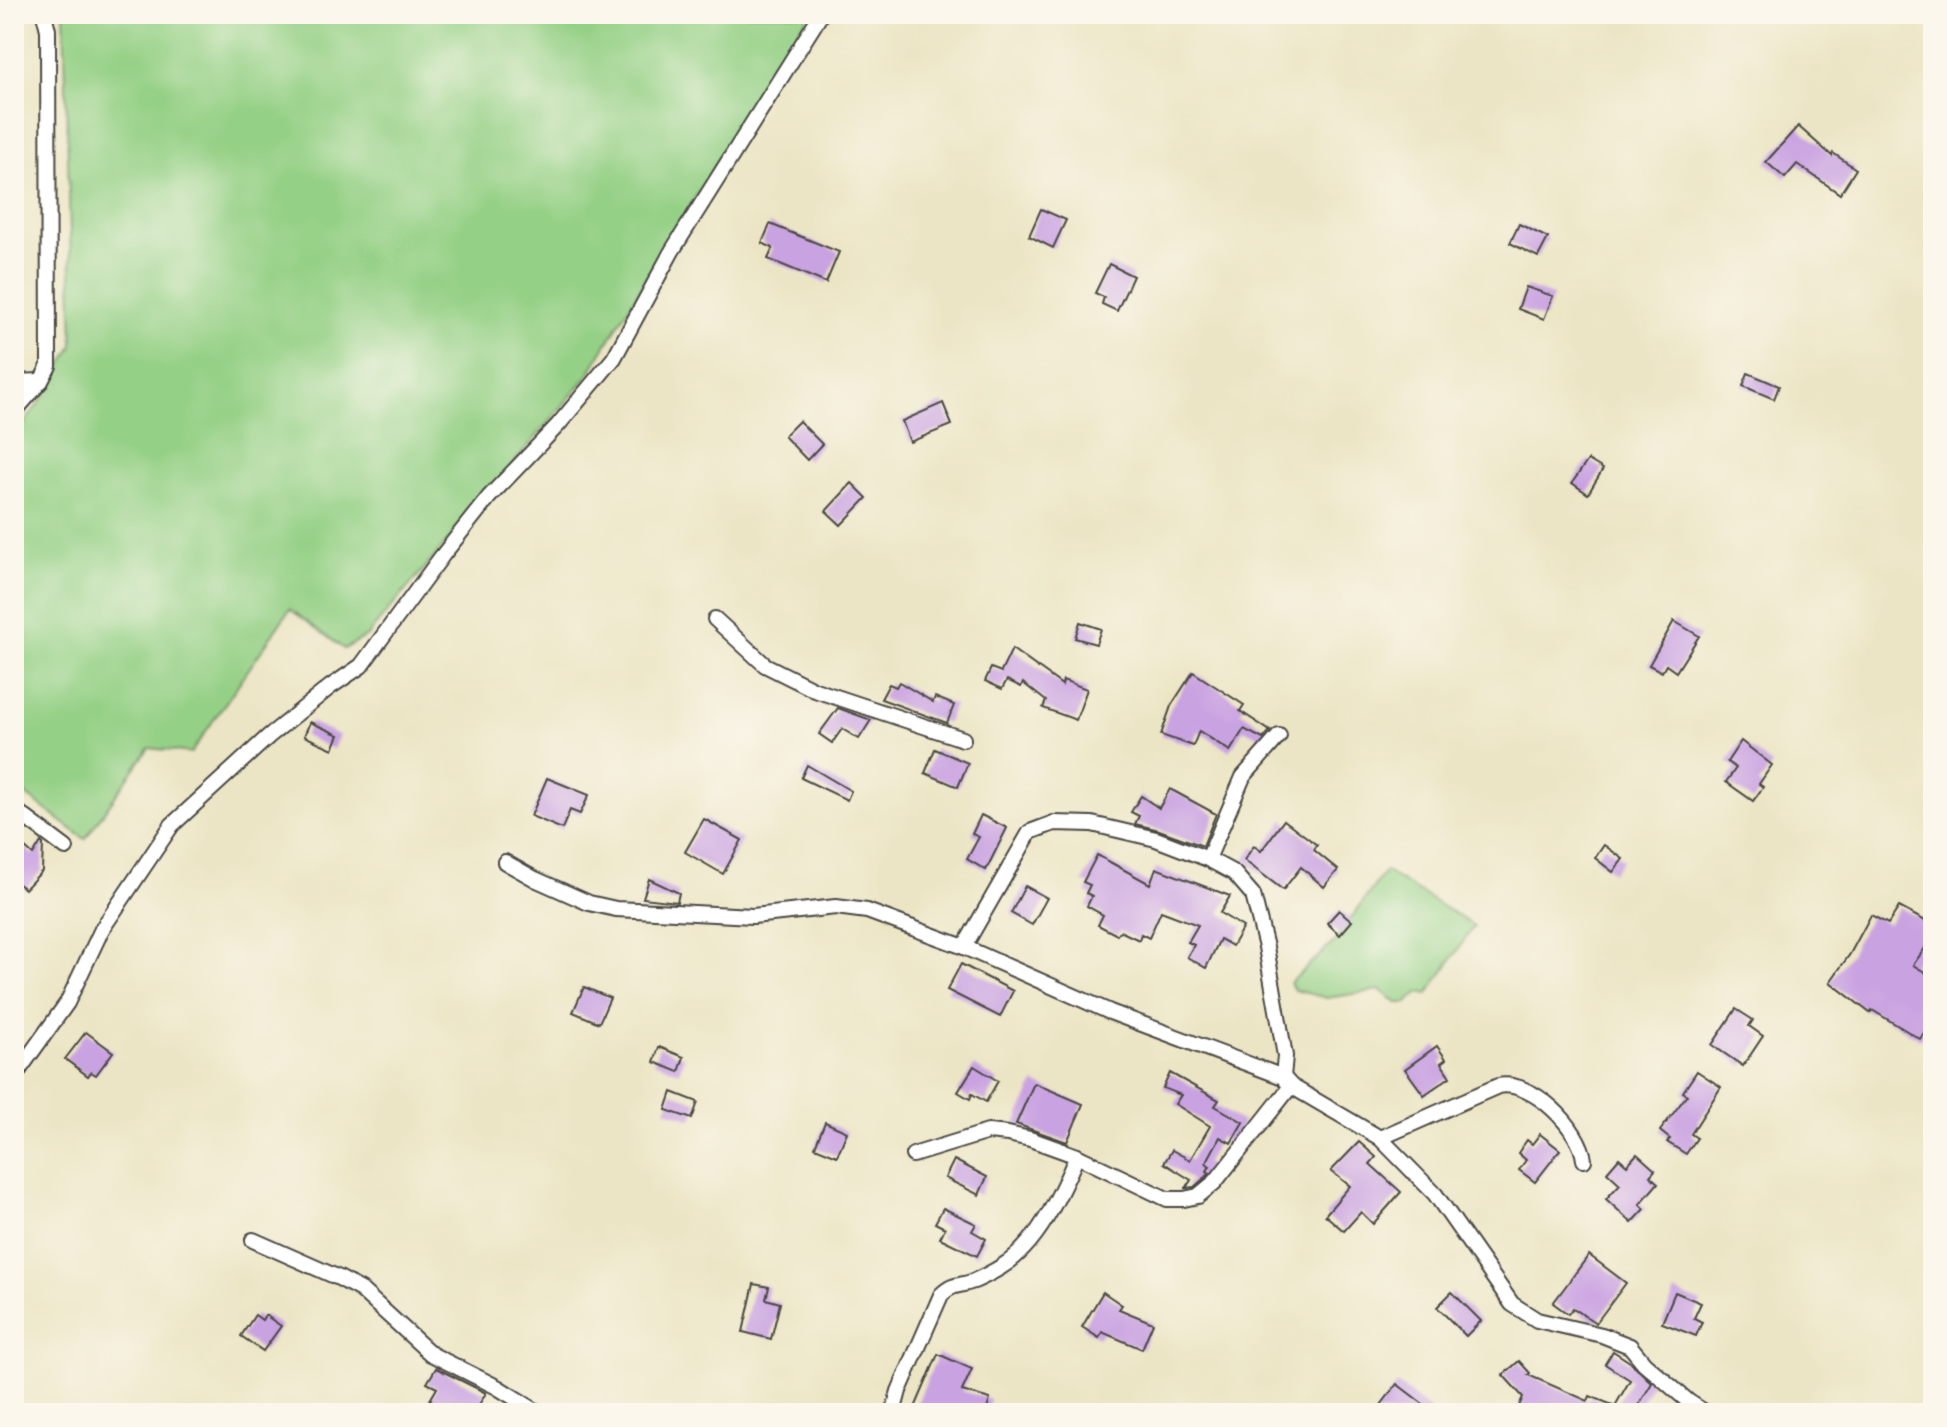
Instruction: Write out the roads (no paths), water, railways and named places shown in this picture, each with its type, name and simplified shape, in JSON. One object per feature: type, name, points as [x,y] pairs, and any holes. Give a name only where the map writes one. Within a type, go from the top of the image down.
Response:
[{"type":"street","points":[[14,412],[41,381],[49,366],[48,30],[44,14]]},
{"type":"street","points":[[14,1077],[67,1003],[102,929],[172,825],[269,736],[361,666],[489,497],[558,425],[614,358],[672,251],[821,14]]},
{"type":"street","points":[[14,382],[41,381]]},
{"type":"street","points":[[715,619],[765,665],[815,690],[963,739]]},
{"type":"street","points":[[1208,859],[1243,777],[1279,736]]},
{"type":"street","points":[[14,809],[66,848]]},
{"type":"street","points":[[913,1155],[988,1132],[1030,1139],[1077,1156],[1167,1199],[1198,1196],[1215,1182],[1287,1082],[1266,947],[1253,895],[1234,873],[1208,859],[1156,839],[1092,824],[1054,823],[1030,832],[964,947]]},
{"type":"street","points":[[505,862],[589,903],[616,909],[753,916],[836,907],[867,911],[964,947],[1110,1012],[1287,1082],[1380,1138],[1435,1194],[1512,1304],[1537,1320],[1602,1335],[1630,1346],[1644,1363],[1706,1413]]},
{"type":"street","points":[[1380,1138],[1509,1083],[1548,1104],[1583,1146],[1584,1160]]},
{"type":"street","points":[[893,1413],[904,1379],[941,1295],[950,1285],[971,1283],[1004,1266],[1027,1243],[1060,1195],[1077,1156]]},
{"type":"street","points":[[253,1240],[361,1290],[431,1354],[497,1387],[539,1413]]}]
